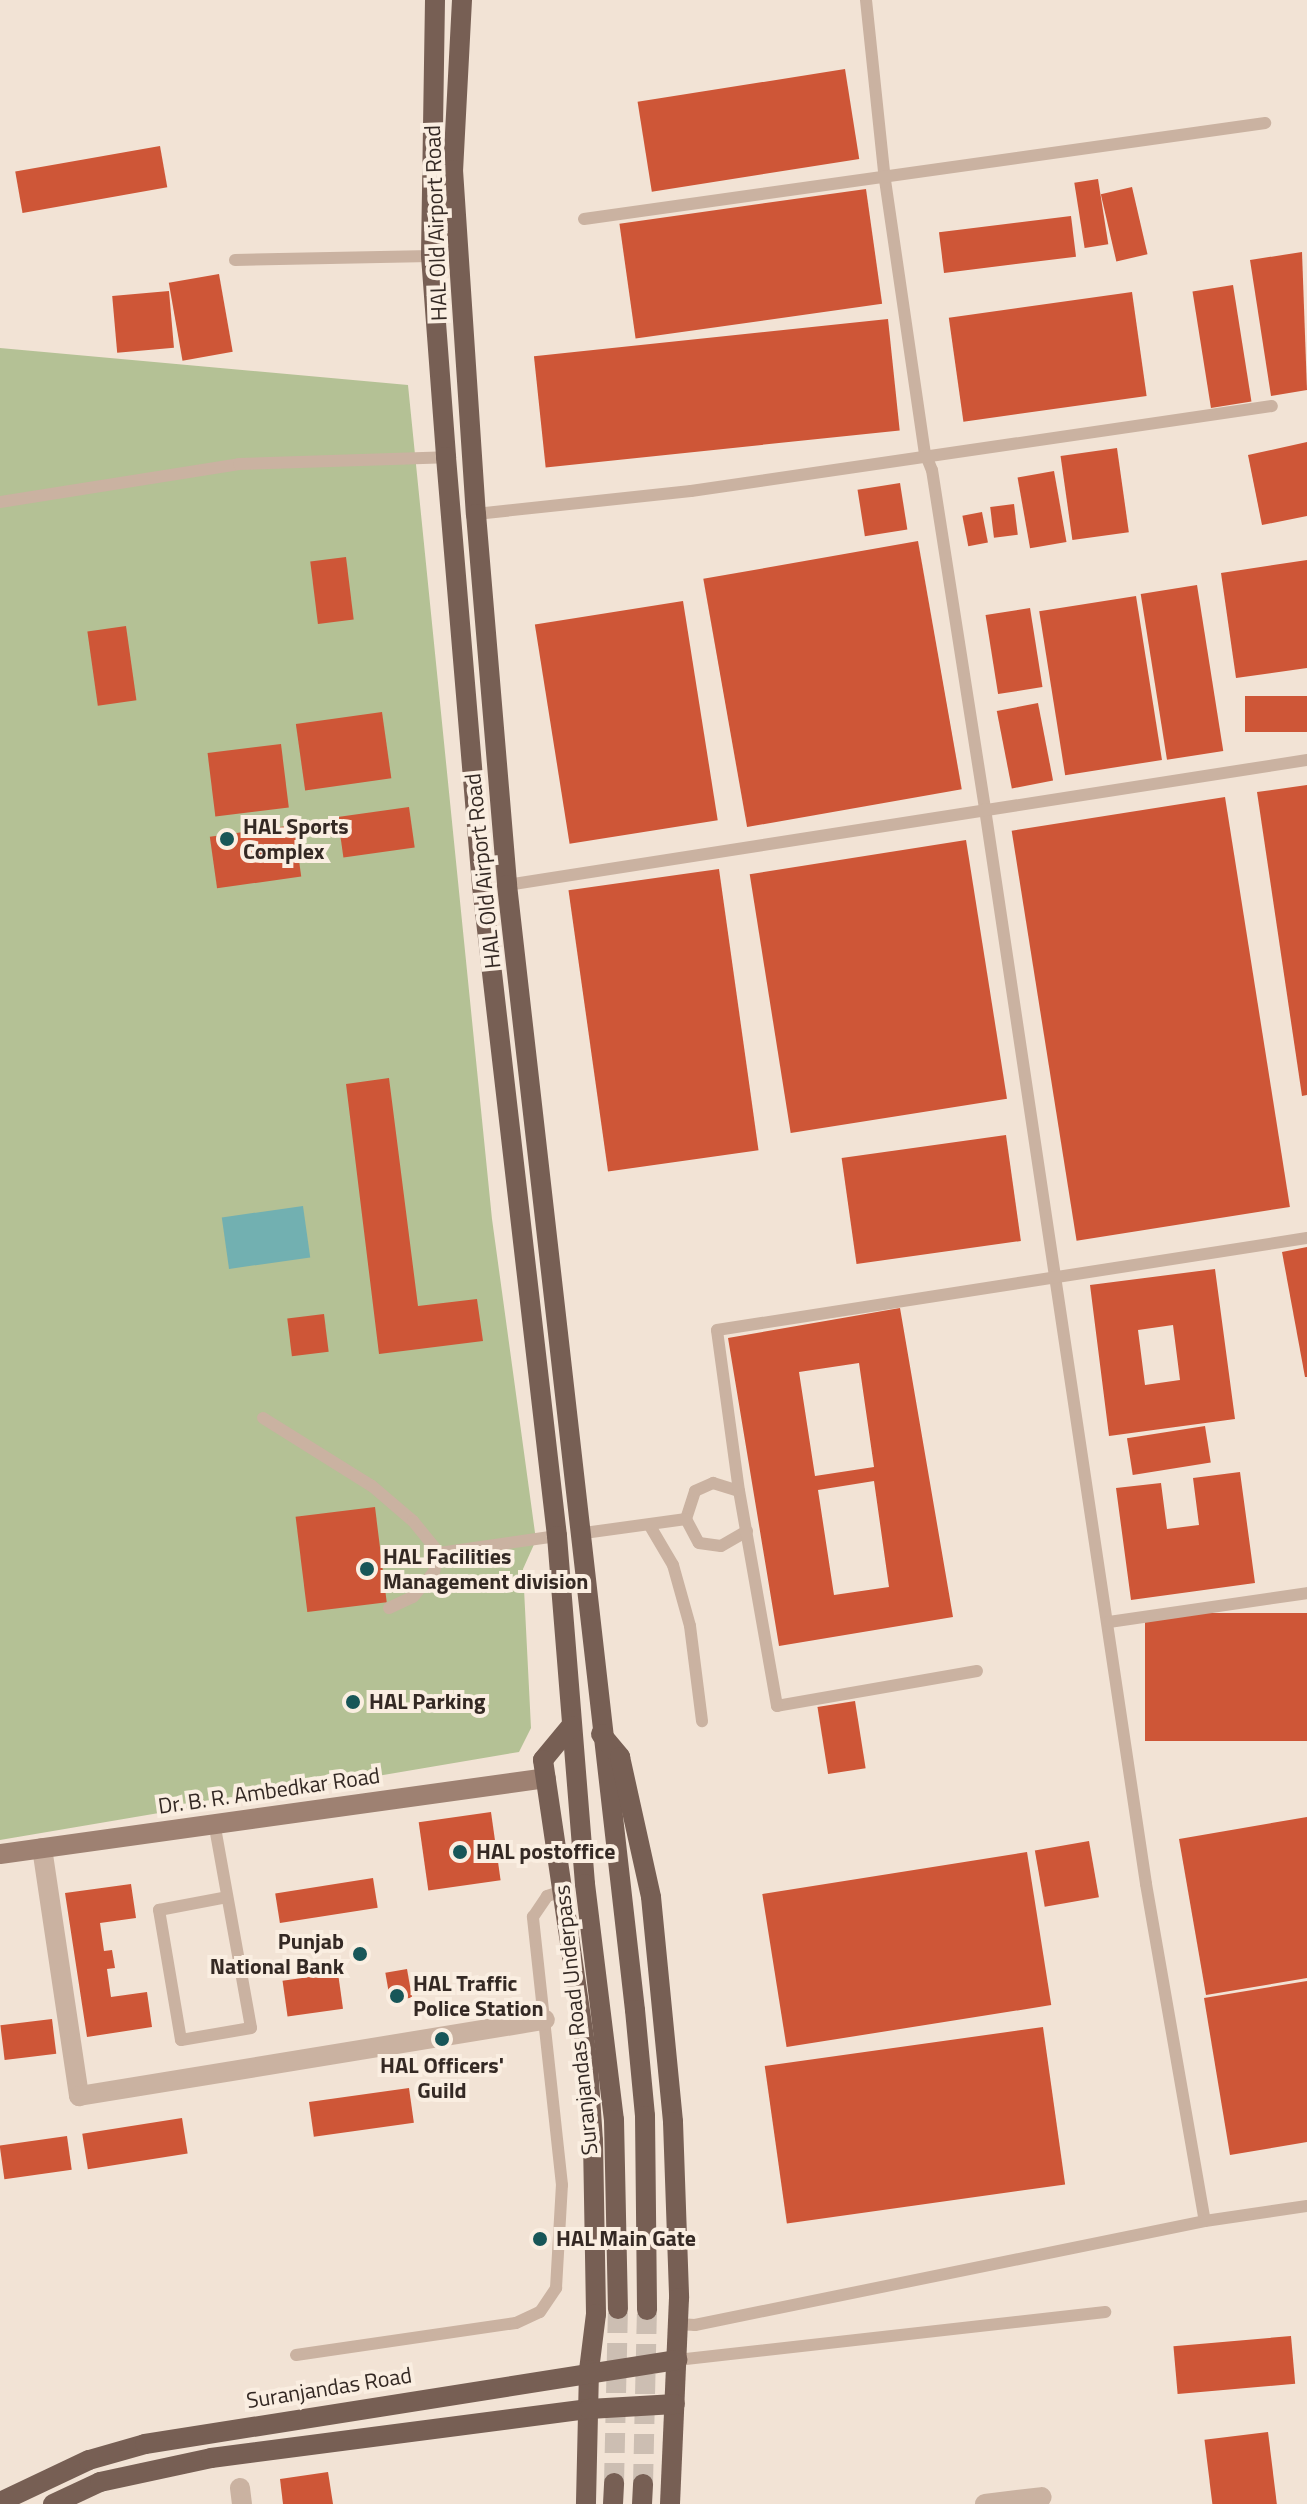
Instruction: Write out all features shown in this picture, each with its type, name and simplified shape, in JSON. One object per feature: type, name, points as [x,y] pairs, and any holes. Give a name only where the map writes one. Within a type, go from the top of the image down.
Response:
[{"type":"main road","name":"HAL Old Airport Road","points":[[435,0],[431,256],[446,457],[482,886],[557,1536],[571,1726]]},
{"type":"main road","name":"HAL Old Airport Road","points":[[462,0],[453,170],[476,514],[507,885],[584,1533],[601,1734]]},
{"type":"main road","points":[[571,1726],[543,1760],[563,1891],[593,2141],[596,2314],[589,2370],[586,2504]]},
{"type":"main road","name":"Suranjandas Road Underpass","points":[[571,1726],[614,2120],[618,2309]]},
{"type":"main road","points":[[601,1734],[645,2116],[647,2310]]},
{"type":"main road","points":[[601,1734],[620,1757],[651,1897],[673,2122],[678,2324],[670,2504]]},
{"type":"main road","name":"Suranjandas Road","points":[[0,2502],[89,2460],[145,2444],[589,2370],[677,2360]]},
{"type":"main road","points":[[53,2504],[100,2482],[211,2458],[589,2409],[675,2404]]},
{"type":"street","name":"Dr. B. R. Ambedkar Road","points":[[0,1854],[546,1778]]},
{"type":"street","points":[[42,1848],[79,2096],[545,2020]]},
{"type":"street","points":[[985,2504],[1042,2497]]},
{"type":"lane","points":[[866,0],[885,180],[925,453],[932,470],[985,809],[1045,1232],[1057,1279],[1146,1884],[1205,2221]]},
{"type":"lane","points":[[584,219],[885,180],[1265,123]]},
{"type":"lane","points":[[235,260],[431,256]]},
{"type":"lane","points":[[476,514],[691,491],[925,453],[1272,406]]},
{"type":"lane","points":[[0,502],[239,464],[446,457]]},
{"type":"lane","points":[[507,885],[1307,760]]},
{"type":"lane","points":[[977,1671],[777,1706],[739,1491],[717,1330],[1307,1238]]},
{"type":"lane","points":[[263,1418],[372,1486],[413,1521],[439,1553]]},
{"type":"lane","points":[[739,1491],[713,1483],[695,1491],[686,1519],[699,1543],[721,1546],[747,1531]]},
{"type":"lane","points":[[584,1533],[686,1519]]},
{"type":"lane","points":[[650,1526],[673,1565],[690,1626],[702,1721]]},
{"type":"lane","points":[[439,1553],[557,1536]]},
{"type":"lane","points":[[389,1608],[413,1597],[434,1572],[439,1553]]},
{"type":"lane","points":[[1109,1622],[1307,1593]]},
{"type":"lane","points":[[214,1822],[251,2028],[181,2040],[159,1910],[227,1897]]},
{"type":"lane","points":[[296,2355],[516,2323],[540,2312],[556,2288],[562,2185],[533,1917],[547,1896],[563,1891]]},
{"type":"lane","points":[[678,2324],[695,2325],[1205,2221],[1307,2206]]},
{"type":"lane","points":[[677,2360],[1105,2312]]},
{"type":"green space","name":"HAL Sports Complex","points":[[0,348],[408,385],[492,1219],[536,1540],[523,1569],[531,1728],[519,1752],[0,1840]]},
{"type":"water","points":[[303,1206],[310,1257],[229,1269],[222,1217]]},
{"type":"building","points":[[845,69],[859,159],[652,192],[638,102]]},
{"type":"building","points":[[160,146],[167,187],[23,213],[15,172]]},
{"type":"building","points":[[1098,179],[1108,244],[1085,248],[1074,183]]},
{"type":"building","points":[[1132,187],[1148,254],[1116,261],[1101,194]]},
{"type":"building","points":[[866,189],[882,304],[636,339],[619,224]]},
{"type":"building","points":[[1071,216],[1076,257],[944,273],[939,232]]},
{"type":"building","points":[[1302,252],[1307,390],[1271,396],[1250,260]]},
{"type":"building","points":[[219,274],[233,352],[182,361],[169,283]]},
{"type":"building","points":[[1233,285],[1251,402],[1211,408],[1193,291]]},
{"type":"building","points":[[169,291],[174,348],[117,353],[112,296]]},
{"type":"building","points":[[1132,292],[1147,396],[963,422],[949,318]]},
{"type":"building","points":[[888,319],[900,430],[546,468],[534,356]]},
{"type":"building","points":[[1307,442],[1307,516],[1262,525],[1248,455]]},
{"type":"building","points":[[1117,448],[1129,532],[1072,540],[1061,456]]},
{"type":"building","points":[[1054,471],[1067,542],[1030,548],[1018,477]]},
{"type":"building","points":[[900,483],[907,529],[865,536],[858,490]]},
{"type":"building","points":[[1014,504],[1018,535],[994,538],[990,507]]},
{"type":"building","points":[[982,512],[988,542],[968,546],[962,516]]},
{"type":"building","points":[[918,541],[962,789],[747,827],[703,579]]},
{"type":"building","points":[[346,557],[354,620],[318,624],[310,561]]},
{"type":"building","points":[[1307,560],[1307,668],[1236,678],[1221,573]]},
{"type":"building","points":[[1197,585],[1223,751],[1167,760],[1141,594]]},
{"type":"building","points":[[1136,596],[1162,760],[1065,775],[1039,611]]},
{"type":"building","points":[[683,601],[718,820],[570,844],[535,624]]},
{"type":"building","points":[[1030,608],[1043,687],[998,694],[986,615]]},
{"type":"building","points":[[126,626],[136,700],[98,706],[87,631]]},
{"type":"building","points":[[1245,696],[1307,696],[1307,732],[1245,732]]},
{"type":"building","points":[[1038,703],[1053,781],[1012,789],[997,711]]},
{"type":"building","points":[[382,712],[391,778],[305,790],[296,724]]},
{"type":"building","points":[[281,744],[289,808],[215,817],[208,753]]},
{"type":"building","points":[[1307,785],[1307,1095],[1302,1096],[1257,792]]},
{"type":"building","points":[[1225,797],[1290,1207],[1077,1241],[1012,831]]},
{"type":"building","points":[[409,807],[415,848],[343,858],[338,817]]},
{"type":"building","points":[[294,825],[301,876],[217,888],[210,837]]},
{"type":"building","points":[[966,840],[1007,1099],[791,1133],[750,874]]},
{"type":"building","points":[[719,869],[759,1150],[608,1171],[568,890]]},
{"type":"building","points":[[389,1078],[418,1306],[477,1299],[483,1341],[379,1354],[346,1084]]},
{"type":"building","points":[[1006,1135],[1021,1241],[857,1264],[842,1158]]},
{"type":"building","points":[[1307,1247],[1307,1377],[1305,1377],[1282,1252]]},
{"type":"building","points":[[1215,1269],[1235,1419],[1109,1436],[1090,1285]],"holes":[[[1173,1325],[1180,1380],[1145,1385],[1138,1330]]]},
{"type":"building","points":[[900,1308],[953,1617],[779,1646],[728,1338]],"holes":[[[859,1363],[874,1467],[815,1476],[799,1372]],[[874,1481],[889,1587],[834,1595],[818,1490]]]},
{"type":"building","points":[[324,1314],[329,1352],[292,1356],[287,1319]]},
{"type":"building","points":[[1205,1426],[1211,1463],[1133,1475],[1127,1438]]},
{"type":"building","points":[[1240,1472],[1255,1583],[1131,1600],[1116,1488],[1161,1483],[1167,1529],[1199,1525],[1193,1478]]},
{"type":"building","points":[[375,1507],[387,1602],[307,1612],[296,1517]]},
{"type":"building","points":[[1145,1613],[1307,1613],[1307,1741],[1145,1741]]},
{"type":"building","points":[[855,1701],[866,1768],[828,1774],[817,1707]]},
{"type":"building","name":"HAL postoffice","points":[[491,1812],[501,1880],[428,1890],[419,1822]]},
{"type":"building","points":[[1307,1817],[1307,1978],[1206,1995],[1179,1839]]},
{"type":"building","points":[[1089,1841],[1099,1897],[1045,1907],[1035,1851]]},
{"type":"building","points":[[1027,1852],[1051,2005],[787,2047],[762,1894]]},
{"type":"building","points":[[373,1878],[378,1908],[280,1923],[275,1893]]},
{"type":"building","points":[[131,1884],[136,1918],[100,1923],[104,1951],[112,1950],[115,1968],[107,1969],[111,1997],[147,1992],[152,2027],[87,2037],[65,1893]]},
{"type":"building","points":[[407,1969],[412,1998],[390,2001],[385,1973]]},
{"type":"building","points":[[338,1973],[343,2009],[288,2016],[283,1981]]},
{"type":"building","points":[[1307,1981],[1307,2142],[1230,2155],[1204,1998]]},
{"type":"building","points":[[52,2019],[56,2054],[5,2060],[0,2025]]},
{"type":"building","points":[[1043,2027],[1065,2184],[787,2224],[765,2066]]},
{"type":"building","points":[[409,2088],[414,2123],[314,2137],[309,2102]]},
{"type":"building","points":[[182,2118],[188,2154],[88,2169],[82,2134]]},
{"type":"building","points":[[67,2136],[72,2170],[4,2179],[0,2145]]},
{"type":"building","points":[[1291,2336],[1295,2384],[1178,2394],[1173,2346]]},
{"type":"building","points":[[1268,2432],[1277,2504],[1212,2504],[1204,2440]]},
{"type":"building","points":[[328,2472],[333,2504],[283,2504],[280,2479]]},
{"type":"tunnel","points":[[614,2483],[618,2309]]},
{"type":"tunnel","points":[[643,2484],[647,2310]]},
{"type":"place","name":"HAL Sports Complex","points":[[227,839]]},
{"type":"place","name":"HAL Facilities Management division","points":[[367,1569]]},
{"type":"place","name":"HAL Parking","points":[[353,1702]]},
{"type":"place","name":"HAL postoffice","points":[[460,1852]]},
{"type":"place","name":"Punjab National Bank","points":[[360,1954]]},
{"type":"place","name":"HAL Traffic Police Station","points":[[397,1996]]},
{"type":"place","name":"HAL Officers' Guild","points":[[442,2039]]},
{"type":"place","name":"HAL Main Gate","points":[[540,2239]]}]
